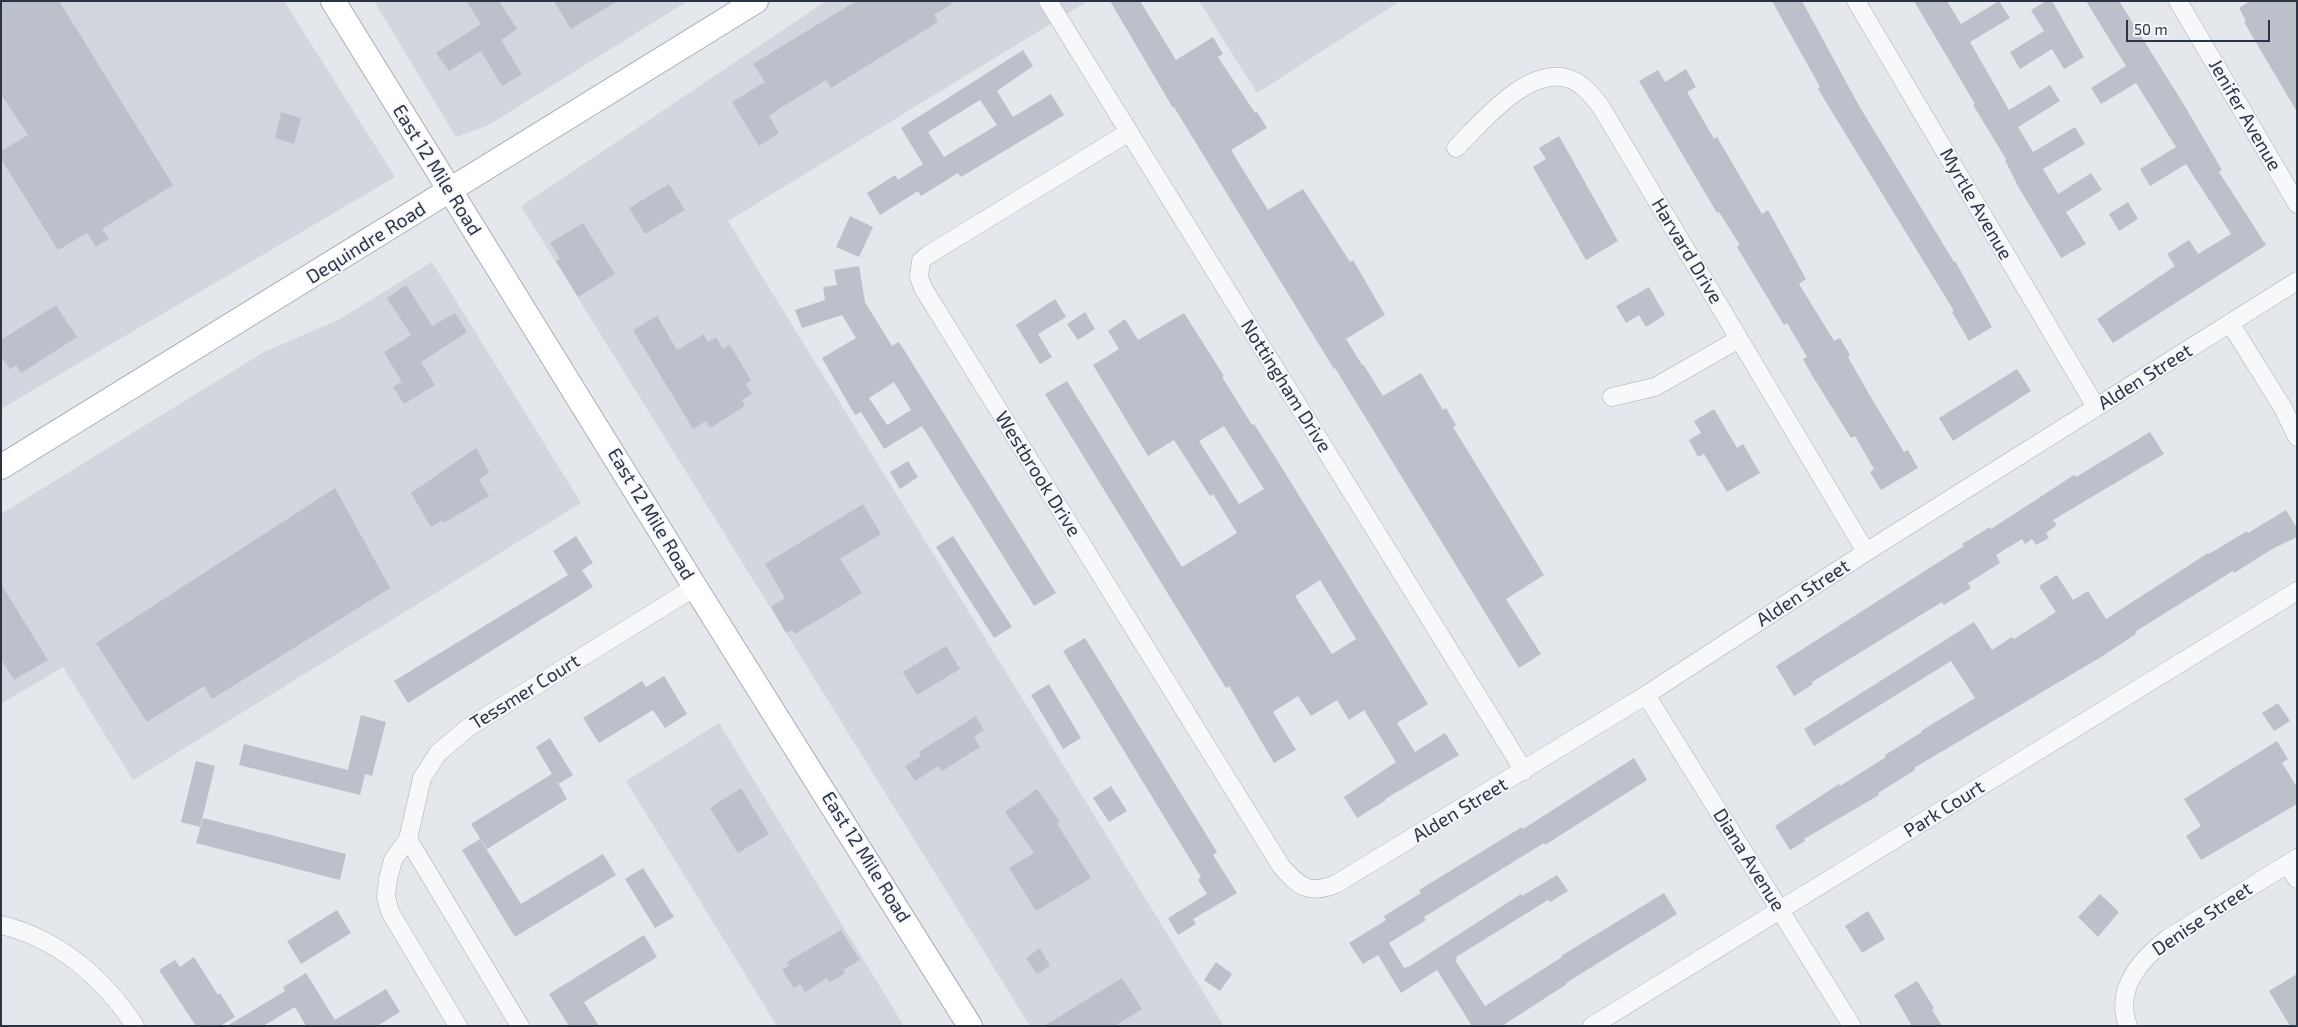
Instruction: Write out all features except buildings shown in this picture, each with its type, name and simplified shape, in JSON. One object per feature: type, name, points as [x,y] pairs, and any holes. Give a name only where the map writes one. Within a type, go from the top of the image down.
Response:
[{"type":"main road","name":"East 12 Mile Road","points":[[333,1],[570,381],[695,587],[970,1026]]},
{"type":"main road","name":"Dequindre Road","points":[[1,468],[756,1]]},
{"type":"street","name":"Nottingham Drive","points":[[1048,1],[1524,771]]},
{"type":"street","name":"Myrtle Avenue","points":[[1856,1],[2096,408]]},
{"type":"street","name":"Jenifer Avenue","points":[[2178,1],[2297,204]]},
{"type":"street","name":"Harvard Drive","points":[[1456,148],[1510,95],[1532,83],[1550,76],[1567,78],[1586,89],[1601,107],[1866,552]]},
{"type":"street","name":"Westbrook Drive","points":[[1129,132],[928,255],[921,261],[919,277],[923,288],[1281,866],[1293,880],[1303,887]]},
{"type":"street","name":"Alden Street","points":[[1303,887],[1315,890],[1336,884],[1524,771],[1646,695],[1866,552],[2297,281]]},
{"type":"street","points":[[2230,323],[2283,408],[2297,437]]},
{"type":"street","points":[[1612,398],[1656,387],[1738,339]]},
{"type":"street","name":"Tessmer Court","points":[[458,1026],[390,912],[386,897],[392,860],[408,839],[422,778],[438,753],[450,741],[477,722],[695,587]]},
{"type":"street","name":"Park Court","points":[[1592,1026],[2297,591]]},
{"type":"street","name":"Diana Avenue","points":[[1646,695],[1852,1026]]},
{"type":"street","points":[[408,839],[520,1026]]},
{"type":"street","points":[[2292,861],[2297,880]]},
{"type":"street","name":"Denise Street","points":[[2128,1026],[2124,998],[2129,981],[2138,965],[2150,952],[2167,938],[2292,861]]},
{"type":"street","points":[[1,925],[14,928],[47,942],[80,964],[119,1003],[135,1026]]},
{"type":"shaded area","points":[[1,1],[284,1],[395,177],[1,409]]},
{"type":"shaded area","points":[[374,1],[688,1],[487,126],[456,137]]},
{"type":"shaded area","points":[[826,1],[1088,1],[728,221],[1224,1026],[1030,1026],[521,206]]},
{"type":"shaded area","points":[[1199,1],[1400,1],[1257,93]]},
{"type":"shaded area","points":[[432,262],[581,503],[133,780],[63,667],[1,704],[1,514],[264,352],[340,319]]},
{"type":"shaded area","points":[[719,723],[904,1026],[777,1026],[626,781]]}]
